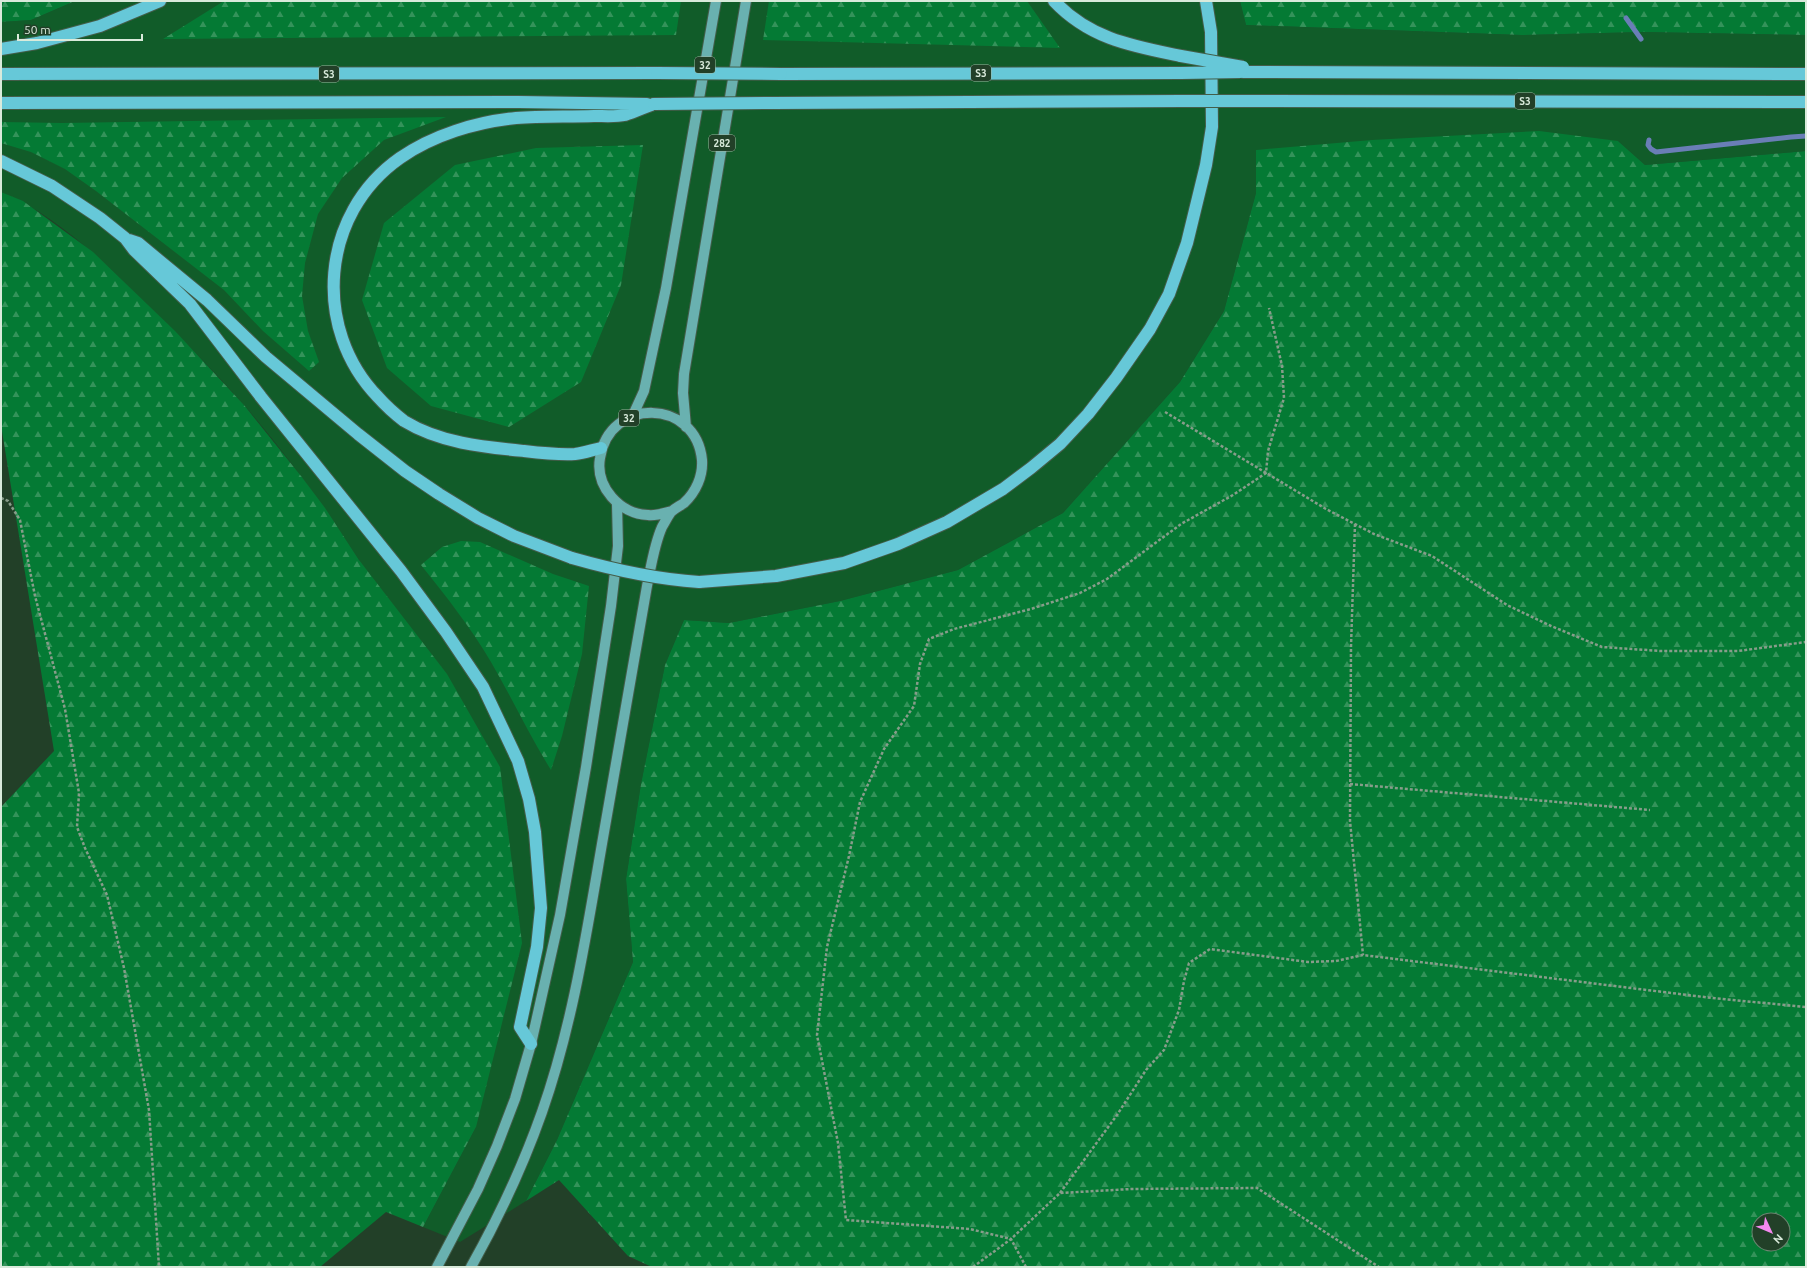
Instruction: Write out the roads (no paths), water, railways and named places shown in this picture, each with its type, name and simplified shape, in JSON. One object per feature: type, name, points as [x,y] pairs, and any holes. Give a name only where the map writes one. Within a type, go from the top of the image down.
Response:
[{"type":"highway","points":[[1,50],[37,43],[100,26],[160,1]]},
{"type":"highway","points":[[1054,1],[1072,18],[1087,28],[1104,36],[1145,49],[1243,70]]},
{"type":"highway","points":[[125,238],[138,243],[207,300],[266,357],[405,471],[478,518],[514,536],[572,558],[638,575],[669,580],[699,582],[776,576],[844,563],[898,544],[947,522],[1003,488],[1031,468],[1060,444],[1088,414],[1116,378],[1150,329],[1169,294],[1187,243],[1206,165],[1212,127],[1212,32],[1206,1]]},
{"type":"highway","name":"S3","points":[[1,74],[1181,73],[1243,70],[1258,72],[1806,74]]},
{"type":"highway","name":"S3","points":[[1,103],[519,102],[773,104],[1182,101],[1806,102]]},
{"type":"highway","points":[[601,448],[576,454],[503,449],[454,441],[424,431],[404,420],[387,407],[369,388],[357,370],[345,347],[338,327],[334,300],[333,278],[337,252],[349,218],[359,201],[374,181],[399,158],[428,142],[455,131],[485,123],[516,118],[624,115],[654,104]]},
{"type":"highway","points":[[1,160],[63,193],[100,218],[125,238],[134,250],[190,304],[260,397],[401,572],[461,654],[483,687],[518,760],[529,799],[535,832],[541,908],[536,947],[520,1027],[531,1044]]},
{"type":"main road","name":"32","points":[[633,415],[644,391],[666,288],[716,1]]},
{"type":"main road","name":"282","points":[[686,427],[683,393],[684,374],[746,1]]},
{"type":"main road","name":"32","points":[[656,413],[667,415],[686,427],[694,437],[702,460],[698,484],[683,504],[672,511],[661,514],[644,515],[627,510],[617,504],[607,492],[601,478],[599,463],[601,448],[612,430],[633,415],[656,413]]},
{"type":"main road","points":[[437,1267],[478,1189],[497,1146],[515,1099],[531,1044],[560,915],[586,767],[611,606],[618,546],[617,504]]},
{"type":"main road","points":[[471,1267],[503,1207],[525,1158],[542,1111],[560,1053],[585,944],[647,586],[662,528],[672,511]]},
{"type":"waterway","points":[[1626,18],[1641,39]]},
{"type":"waterway","points":[[1649,140],[1648,145],[1656,152],[1806,136]]}]
